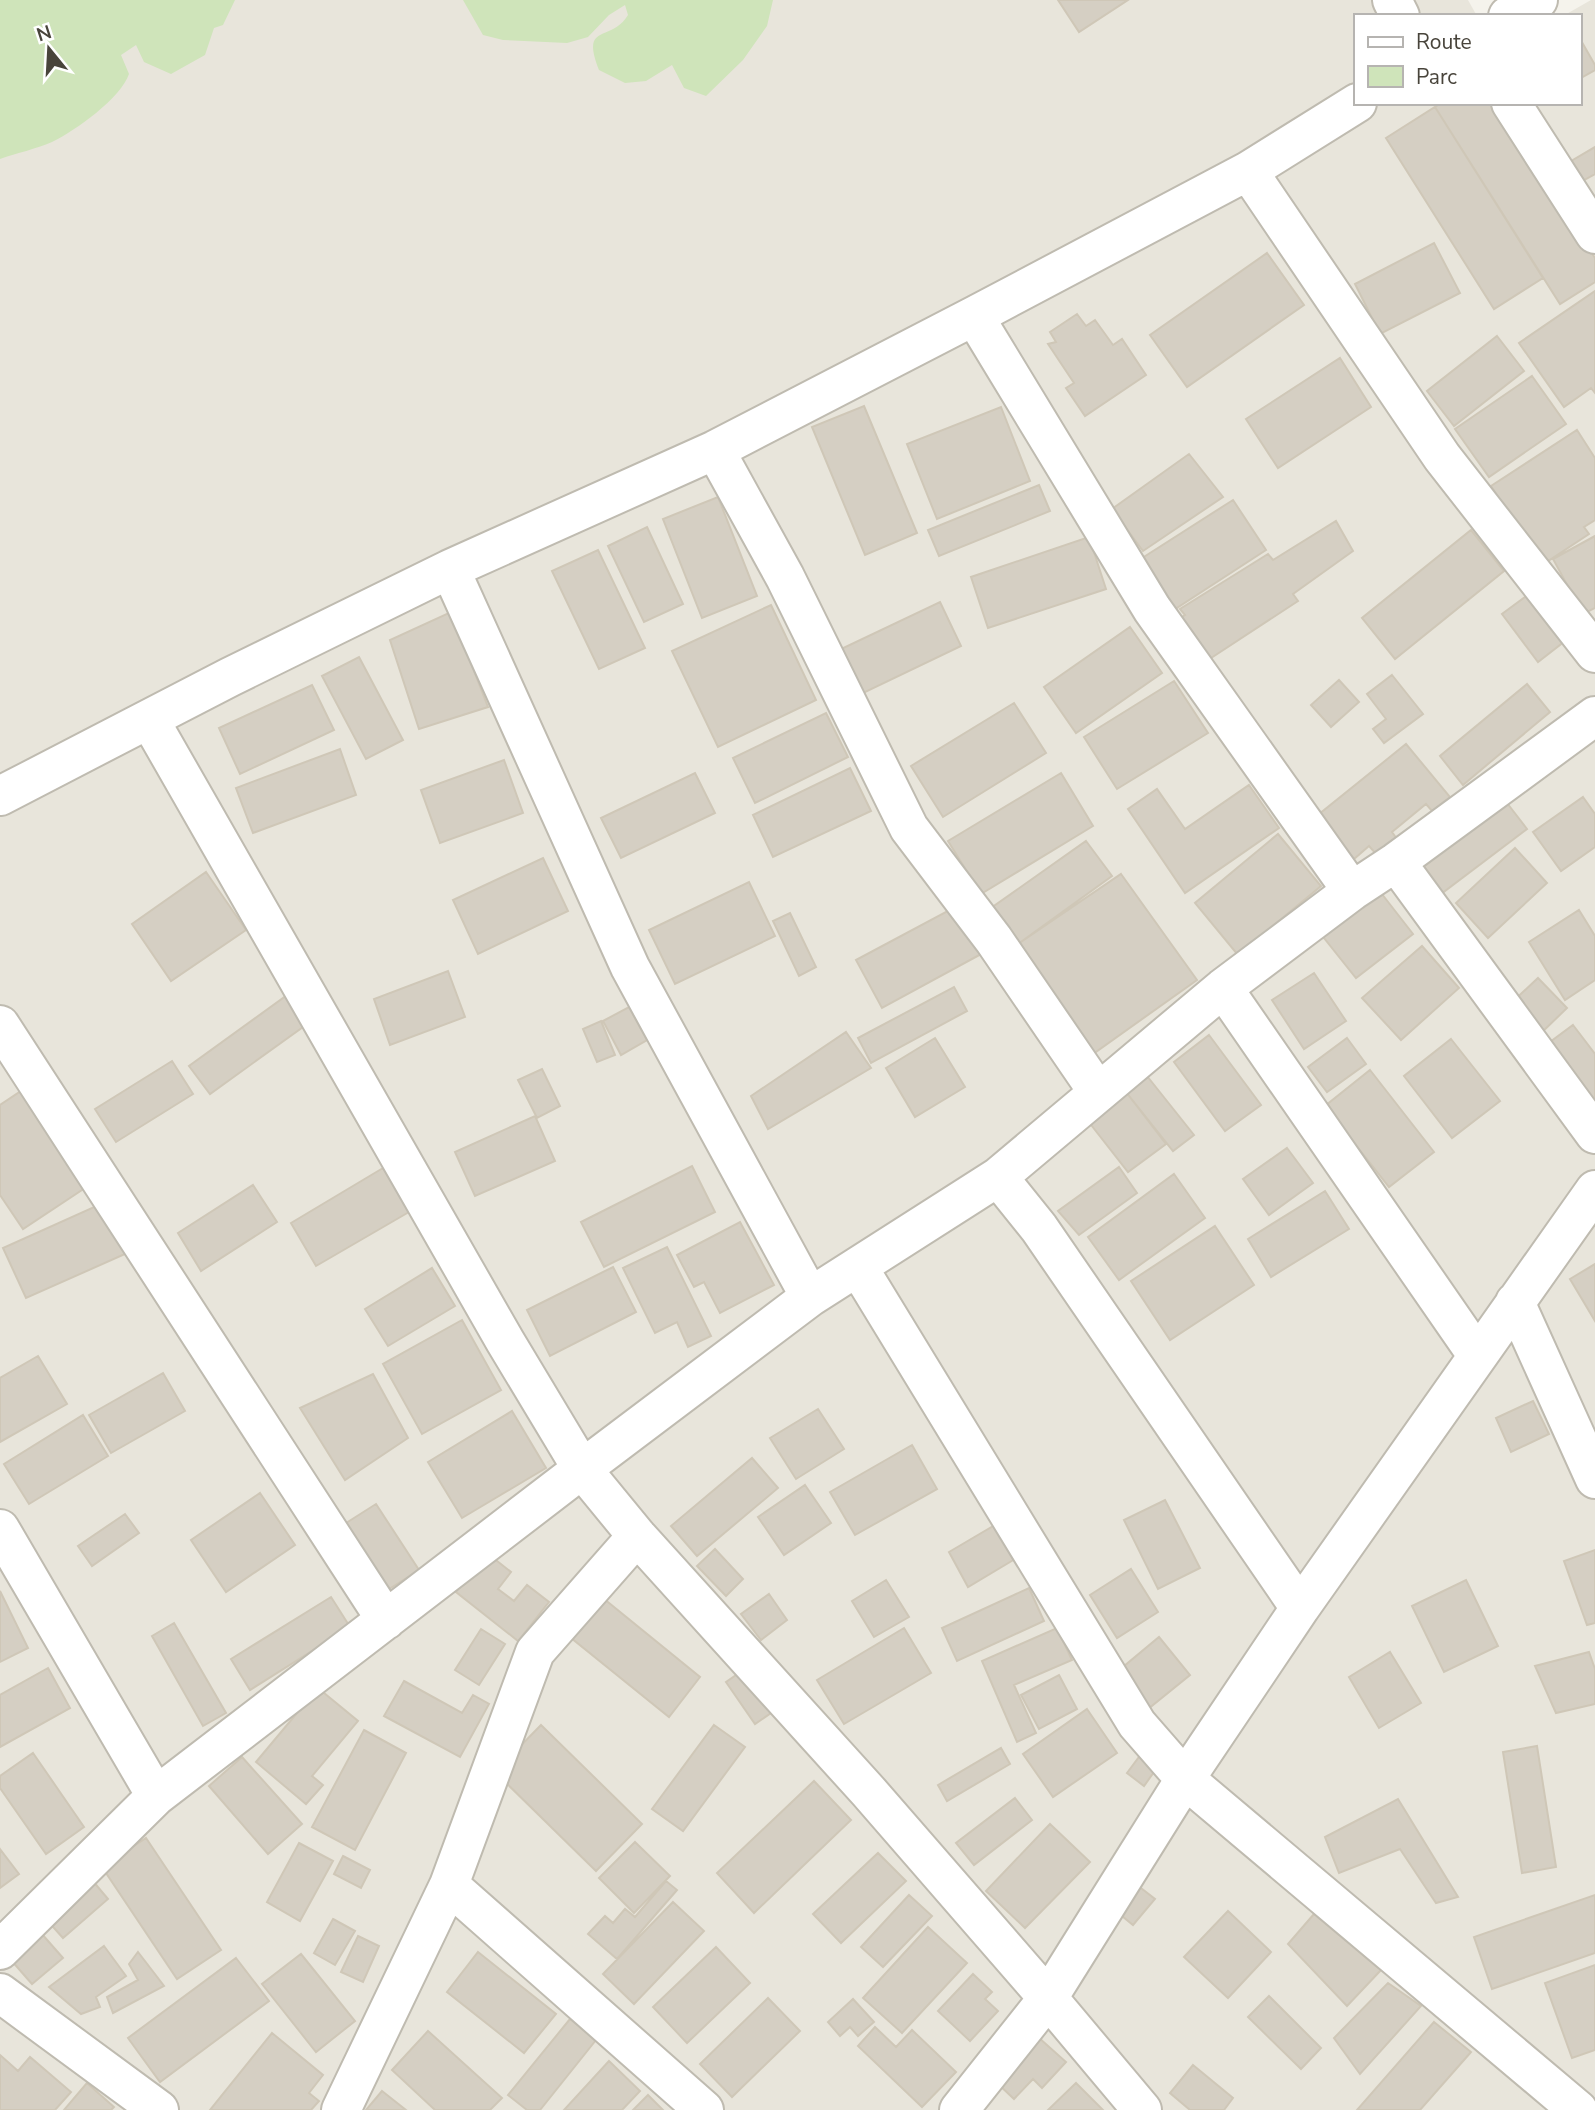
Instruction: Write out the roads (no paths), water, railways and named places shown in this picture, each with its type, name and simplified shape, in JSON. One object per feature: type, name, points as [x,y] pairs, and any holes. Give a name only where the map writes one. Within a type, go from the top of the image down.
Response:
[{"type":"street","points":[[1512,14],[1538,0]]},
{"type":"street","points":[[0,796],[242,671],[450,569],[715,450],[1248,171],[1354,105]]},
{"type":"street","points":[[1512,105],[1595,234]]},
{"type":"street","points":[[1248,171],[1442,457],[1595,653]]},
{"type":"street","points":[[974,316],[1152,609],[1352,891]]},
{"type":"street","points":[[715,450],[785,577],[909,828],[994,940],[1098,1092]]},
{"type":"street","points":[[450,569],[630,967],[810,1297]]},
{"type":"street","points":[[0,1950],[156,1796],[810,1297],[998,1177],[1223,988],[1352,891],[1396,862],[1595,716]]},
{"type":"street","points":[[149,719],[505,1341],[582,1469],[636,1535],[868,1791],[1142,2110]]},
{"type":"street","points":[[1396,862],[1595,1134]]},
{"type":"street","points":[[1223,988],[1477,1356]]},
{"type":"street","points":[[0,1025],[386,1620]]},
{"type":"street","points":[[998,1177],[1040,1228],[1300,1608]]},
{"type":"street","points":[[959,2110],[1048,1998],[1185,1779],[1300,1608],[1595,1190]]},
{"type":"street","points":[[858,1267],[1137,1724],[1185,1779],[1578,2110]]},
{"type":"street","points":[[1515,1302],[1595,1479]]},
{"type":"street","points":[[0,1529],[156,1796]]},
{"type":"street","points":[[341,2110],[449,1885],[535,1652],[636,1535]]},
{"type":"street","points":[[449,1885],[704,2110]]},
{"type":"street","points":[[0,1993],[159,2110]]}]
